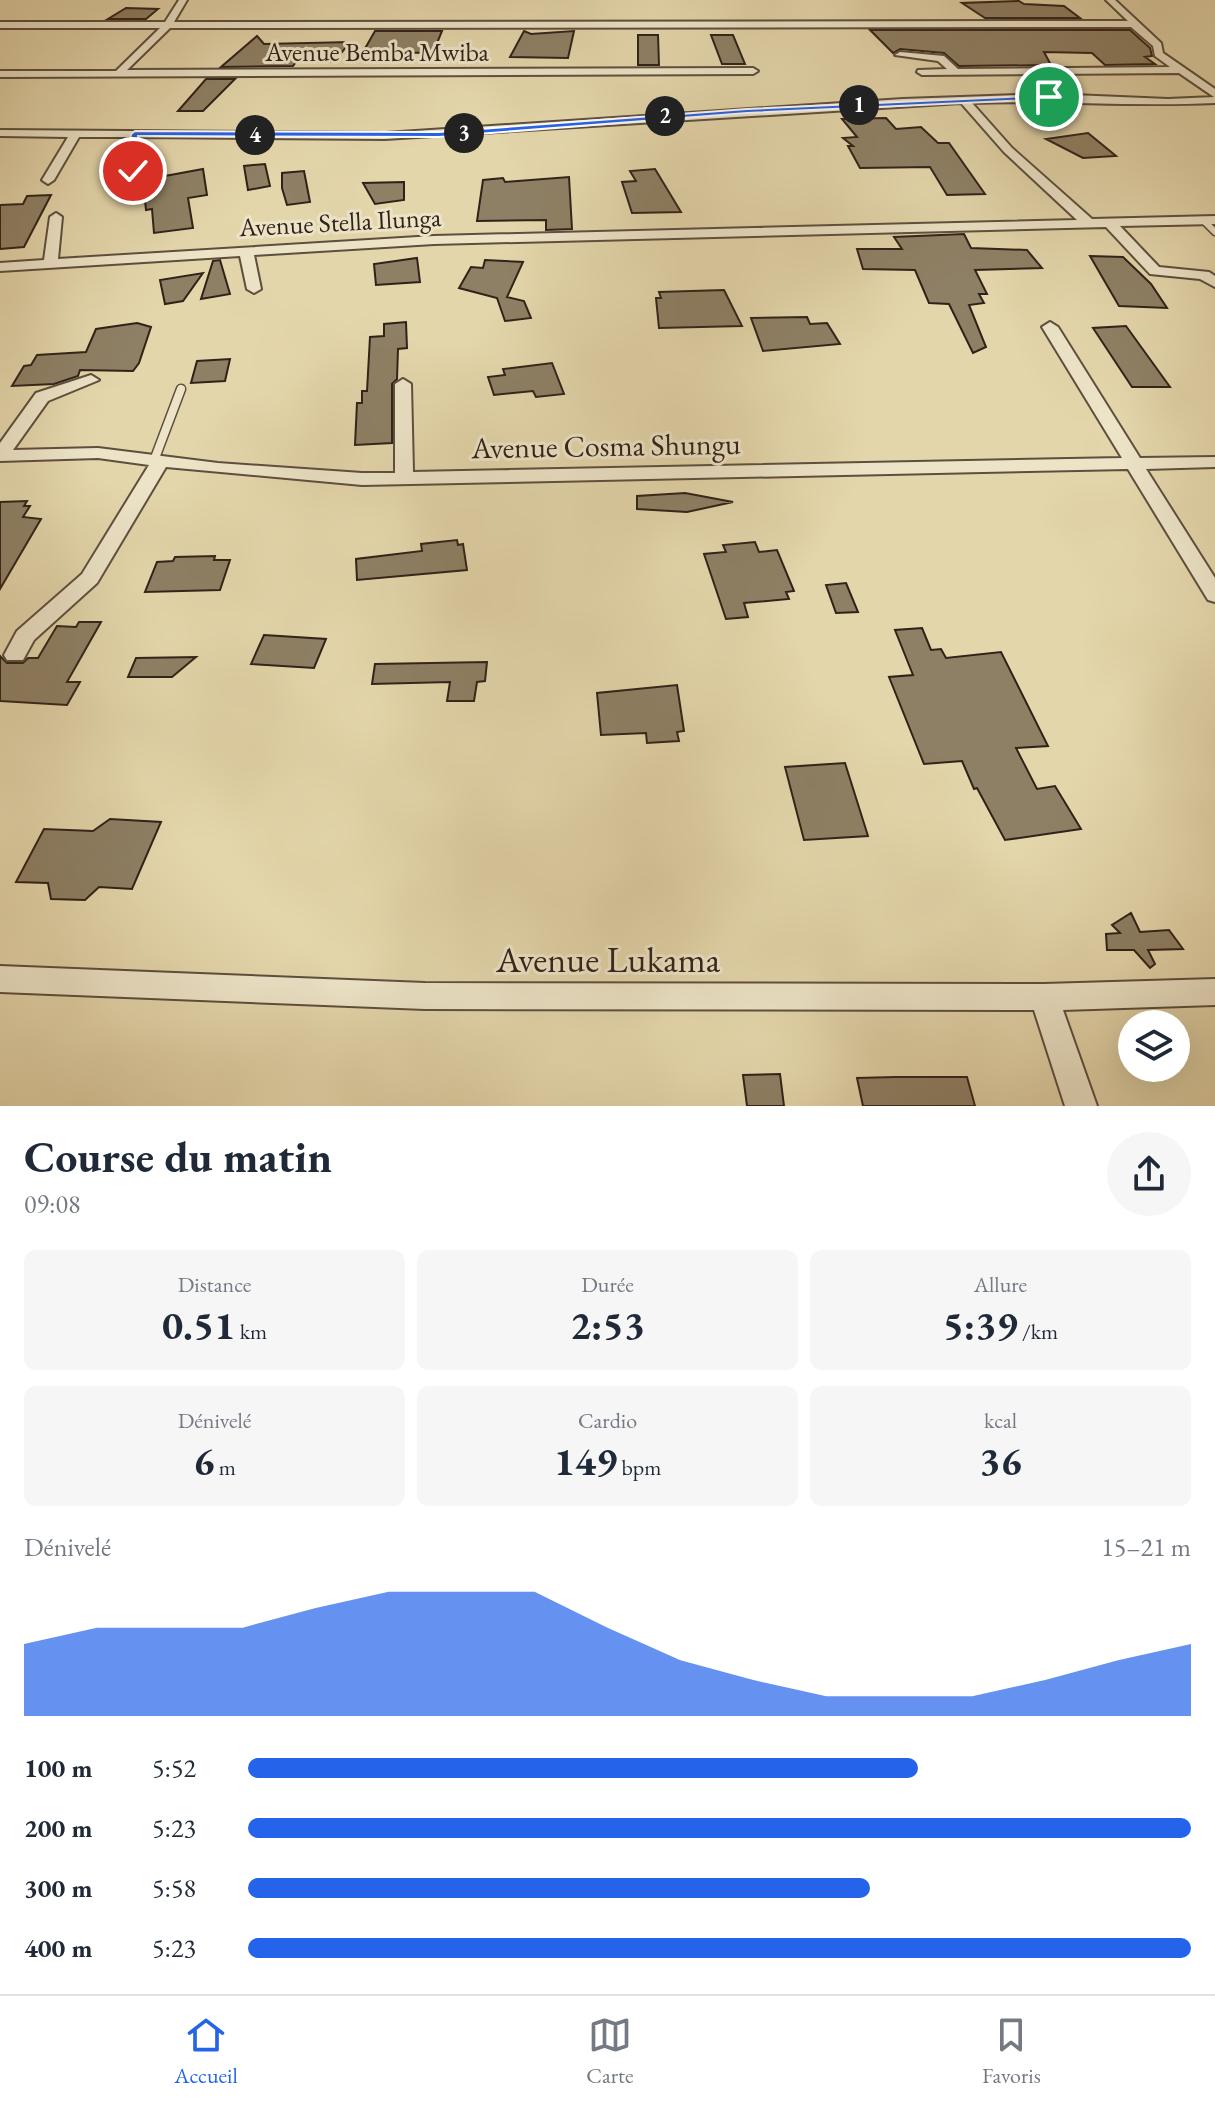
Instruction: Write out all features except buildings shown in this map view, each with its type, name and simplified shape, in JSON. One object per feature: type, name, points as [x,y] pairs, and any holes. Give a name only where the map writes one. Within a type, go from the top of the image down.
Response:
[{"type":"street","points":[[117,75],[167,26],[183,0]]},
{"type":"street","points":[[1110,0],[1158,45],[1158,54],[1215,94]]},
{"type":"street","points":[[0,25],[1133,24]]},
{"type":"street","points":[[900,55],[941,58],[955,71]]},
{"type":"street","points":[[922,72],[1180,70]]},
{"type":"street","name":"Avenue Bemba Mwiba","points":[[0,74],[753,71]]},
{"type":"street","points":[[0,133],[439,135],[747,111],[964,100],[1049,97],[1142,102],[1215,100]]},
{"type":"street","points":[[964,100],[1008,150],[1088,223]]},
{"type":"street","points":[[48,180],[76,133]]},
{"type":"street","points":[[133,171],[135,134]]},
{"type":"street","points":[[51,264],[56,217]]},
{"type":"street","name":"Avenue Stella Ilunga","points":[[0,267],[434,240],[1209,220]]},
{"type":"street","points":[[1109,222],[1155,271],[1204,275],[1215,283]]},
{"type":"street","points":[[246,252],[254,289]]},
{"type":"street","points":[[1050,327],[1215,595]]},
{"type":"street","points":[[0,456],[42,397],[91,380]]},
{"type":"street","points":[[403,384],[404,478]]},
{"type":"street","name":"Avenue Cosma Shungu","points":[[0,456],[72,453],[362,479],[1215,462]]},
{"type":"street","points":[[15,655],[25,636],[90,578],[159,459]]},
{"type":"street","name":"Avenue Lukama","points":[[0,979],[425,996],[1044,997],[1215,992]]},
{"type":"street","points":[[1044,997],[1081,1106]]},
{"type":"lane","points":[[1209,220],[1215,232]]},
{"type":"lane","points":[[159,459],[181,389]]},
{"type":"route","points":[[133,171],[135,134],[439,135],[747,111],[1049,97]]}]
